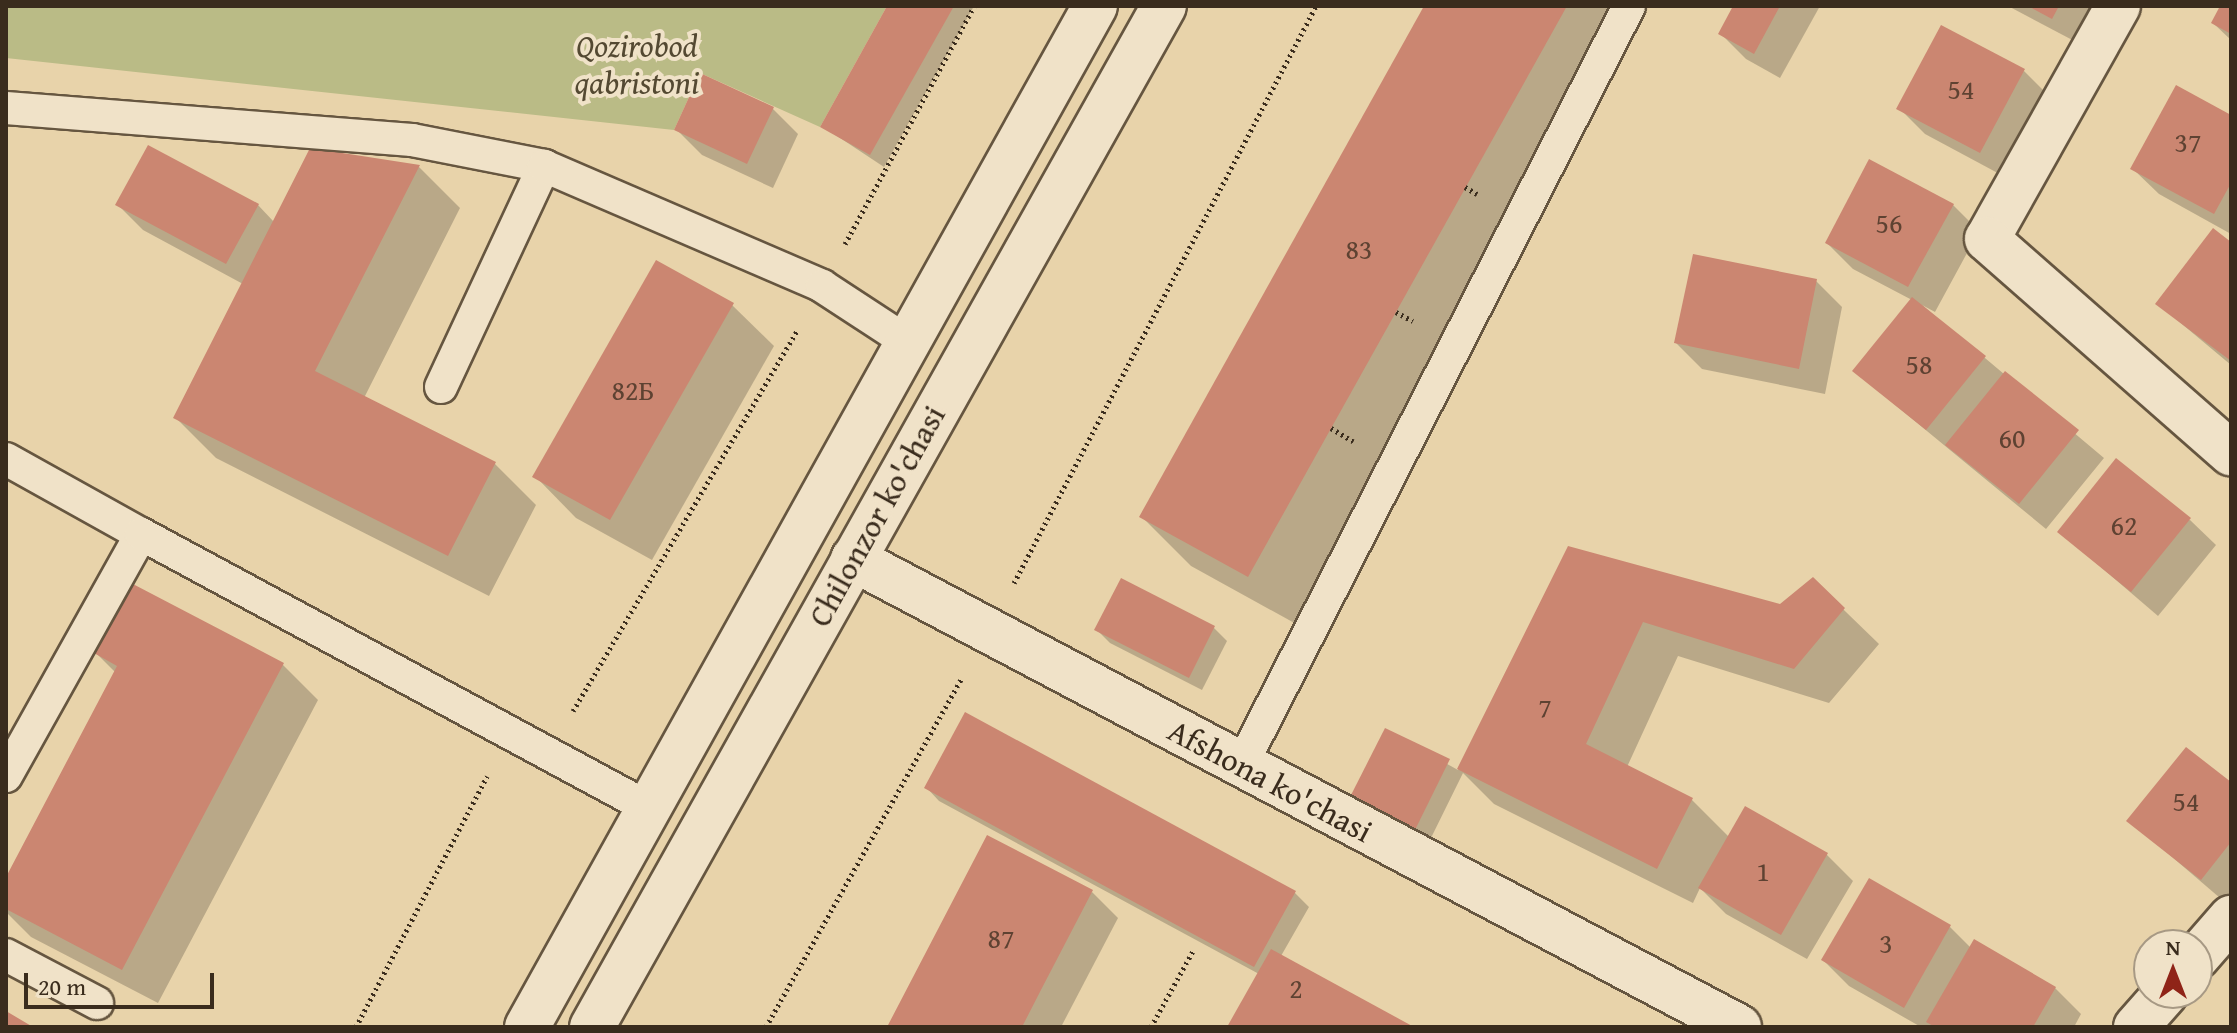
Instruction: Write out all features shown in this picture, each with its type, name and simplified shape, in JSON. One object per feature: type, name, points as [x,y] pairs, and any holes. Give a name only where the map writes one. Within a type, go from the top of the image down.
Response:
[{"type":"main road","name":"Chilonzor ko'chasi","points":[[527,1027],[1095,6]]},
{"type":"main road","name":"Chilonzor ko'chasi","points":[[592,1027],[1164,6]]},
{"type":"main road","points":[[2118,6],[1987,239],[2231,453]]},
{"type":"main road","name":"Afshona ko'chasi","points":[[804,532],[987,632],[1739,1027]]},
{"type":"main road","points":[[2213,939],[2231,918]]},
{"type":"main road","points":[[2136,1027],[2152,1009]]},
{"type":"lane","points":[[1241,766],[1629,6]]},
{"type":"lane","points":[[6,108],[412,140],[544,166],[822,286],[909,343]]},
{"type":"lane","points":[[441,387],[544,166]]},
{"type":"lane","points":[[6,459],[649,808]]},
{"type":"lane","points":[[6,776],[141,534]]},
{"type":"lane","points":[[6,955],[97,1003]]},
{"type":"path","points":[[356,1027],[488,774],[548,752],[822,286],[974,6]]},
{"type":"path","points":[[766,1027],[987,632],[1316,6]]},
{"type":"path","points":[[1151,1027],[1193,951]]},
{"type":"green space","name":"Qozirobod qabristoni","points":[[6,6],[887,6],[820,127],[700,73],[674,130],[6,58]]},
{"type":"building","points":[[887,6],[954,6],[870,155],[820,127]]},
{"type":"building","points":[[1424,6],[1567,6],[1248,577],[1139,517]]},
{"type":"building","points":[[1733,6],[1780,6],[1754,54],[1718,34]]},
{"type":"building","points":[[2028,6],[2059,6],[2052,19]]},
{"type":"building","points":[[2220,6],[2231,6],[2231,34],[2211,23]]},
{"type":"building","points":[[1941,25],[2025,69],[1980,153],[1896,109]]},
{"type":"building","points":[[700,73],[774,107],[747,164],[674,130]]},
{"type":"building","points":[[2176,85],[2231,115],[2231,183],[2214,214],[2130,169]]},
{"type":"building","points":[[148,145],[259,204],[226,264],[115,205]]},
{"type":"building","points":[[310,148],[420,165],[315,371],[496,462],[448,556],[173,418]]},
{"type":"building","points":[[1869,159],[1954,204],[1908,287],[1825,243]]},
{"type":"building","points":[[2213,228],[2231,242],[2231,361],[2155,304]]},
{"type":"building","points":[[1693,254],[1817,279],[1799,369],[1674,343]]},
{"type":"building","points":[[656,260],[734,303],[610,520],[532,477]]},
{"type":"building","points":[[1912,297],[1986,356],[1926,430],[1852,371]]},
{"type":"building","points":[[2005,371],[2079,430],[2019,504],[1945,445]]},
{"type":"building","points":[[2116,458],[2191,518],[2131,592],[2057,532]]},
{"type":"building","points":[[1568,546],[1780,604],[1813,577],[1845,608],[1794,669],[1643,622],[1586,744],[1693,798],[1657,869],[1457,769]]},
{"type":"building","points":[[1121,578],[1215,626],[1189,678],[1094,630]]},
{"type":"building","points":[[131,583],[284,663],[122,970],[6,909],[6,877],[117,666],[94,653]]},
{"type":"building","points":[[965,712],[1296,891],[1254,967],[924,788]]},
{"type":"building","points":[[1385,728],[1450,759],[1414,832],[1349,799]]},
{"type":"building","points":[[2186,747],[2231,782],[2231,842],[2201,880],[2126,821]]},
{"type":"building","points":[[1745,806],[1828,853],[1781,935],[1698,888]]},
{"type":"building","points":[[987,835],[1093,890],[1022,1027],[887,1027]]},
{"type":"building","points":[[1869,878],[1951,925],[1904,1008],[1821,960]]},
{"type":"building","points":[[1974,939],[2056,987],[2033,1027],[1935,1027],[1926,1022]]},
{"type":"building","points":[[1271,949],[1414,1027],[1227,1027]]},
{"type":"building","points":[[6,1011],[33,1027],[6,1027]]}]
